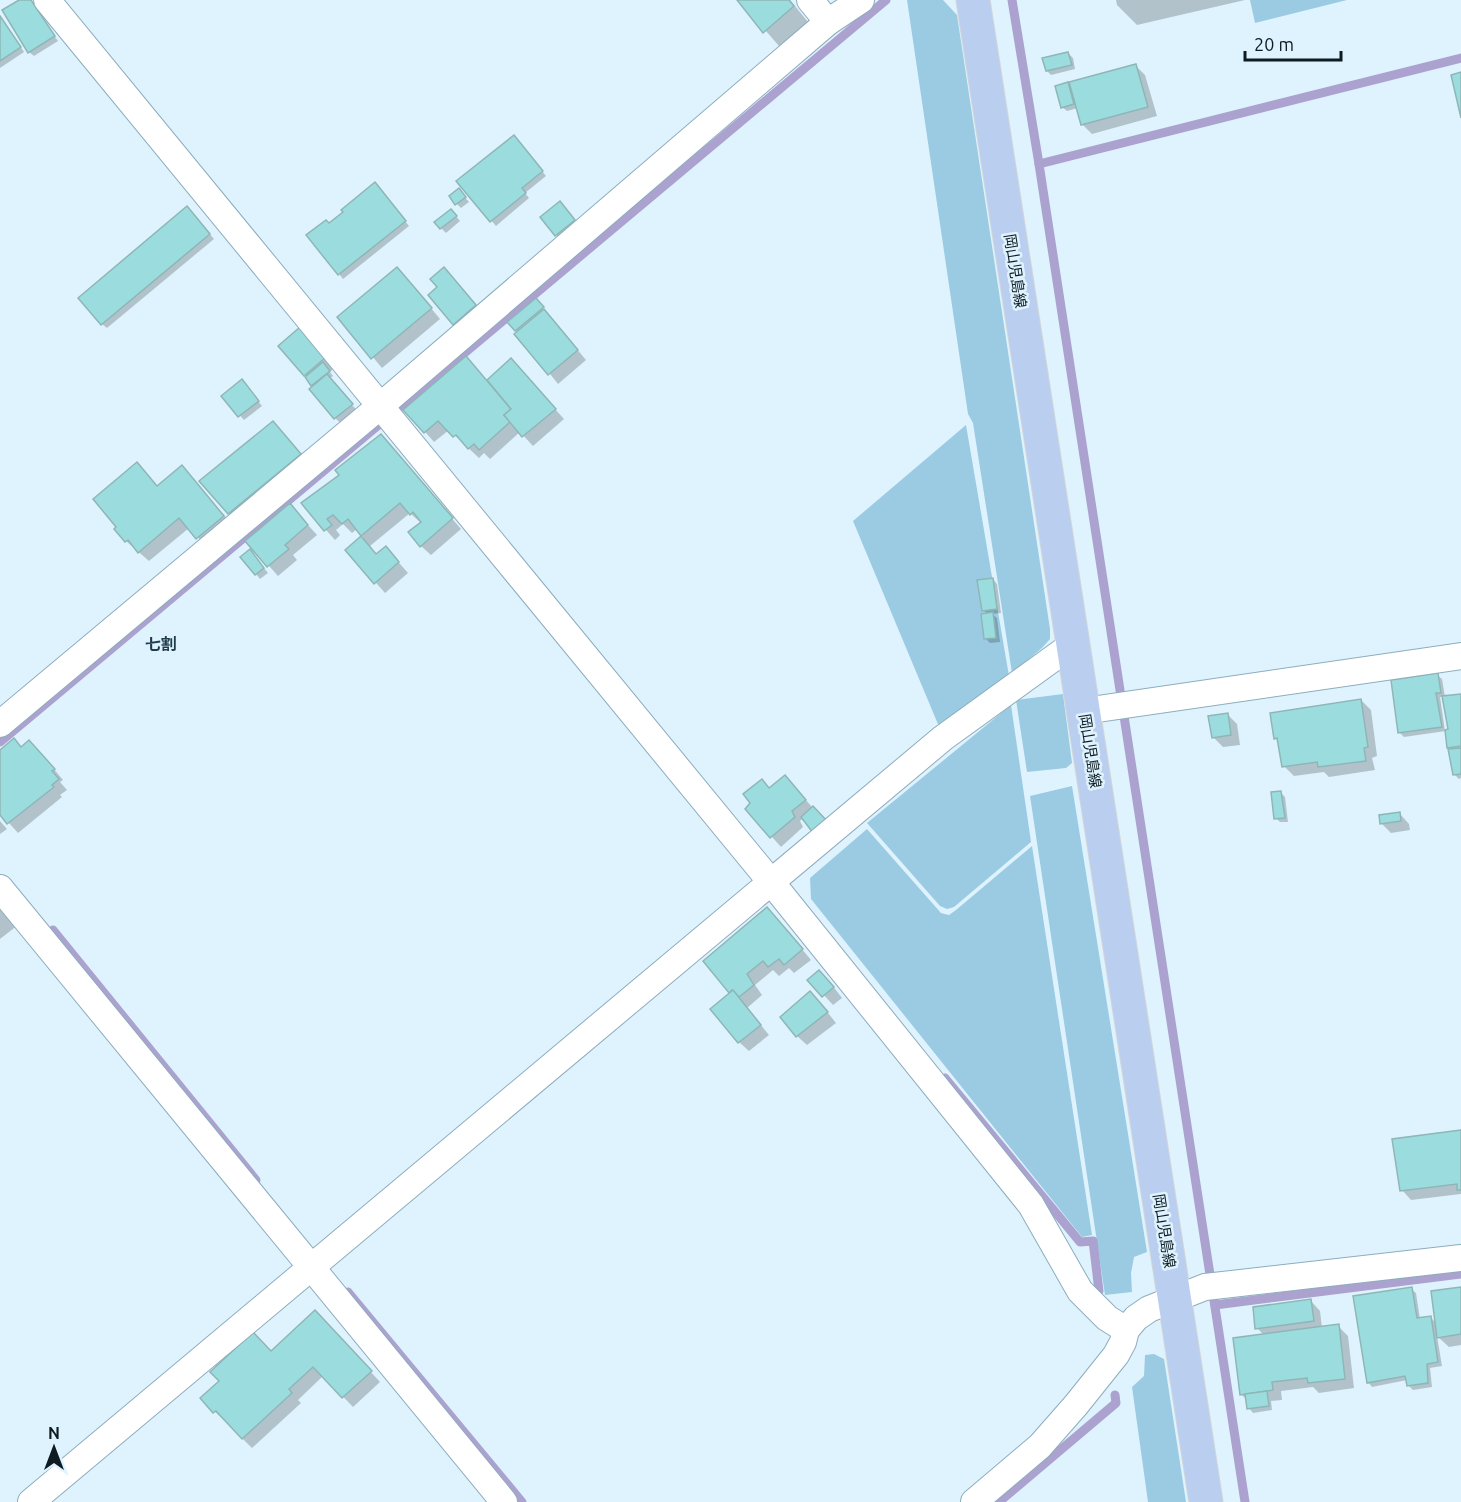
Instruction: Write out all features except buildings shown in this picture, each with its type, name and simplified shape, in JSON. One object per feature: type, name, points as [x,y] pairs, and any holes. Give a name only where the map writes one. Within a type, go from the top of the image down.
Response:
[{"type":"main road","name":"岡山児島線","points":[[973,0],[1073,644],[1109,708],[1174,1298],[1206,1502]]},
{"type":"street","points":[[46,0],[387,407],[1031,1205],[1080,1291],[1107,1318],[1126,1330]]},
{"type":"street","points":[[810,0],[828,22]]},
{"type":"street","points":[[0,724],[387,407],[828,22],[861,0]]},
{"type":"street","points":[[31,1502],[319,1262],[776,888],[943,738],[1073,644]]},
{"type":"street","points":[[1109,708],[1461,656]]},
{"type":"street","points":[[0,888],[319,1262],[504,1502]]},
{"type":"street","points":[[974,1502],[1040,1446],[1116,1355],[1126,1330],[1136,1318],[1149,1309],[1174,1298],[1213,1286],[1461,1258]]},
{"type":"shaded area","points":[[907,0],[943,0],[957,15],[1050,629],[1050,639],[1012,673],[973,423],[968,414]]},
{"type":"shaded area","points":[[1250,0],[1347,0],[1255,23]]},
{"type":"shaded area","points":[[966,425],[1009,676],[940,729],[853,521]]},
{"type":"shaded area","points":[[1063,694],[1072,763],[1066,768],[1027,772],[1016,700]]},
{"type":"shaded area","points":[[1011,705],[1031,842],[954,907],[947,909],[940,906],[867,823]]},
{"type":"shaded area","points":[[1072,786],[1147,1252],[1134,1257],[1131,1273],[1132,1292],[1105,1295],[1030,796]]},
{"type":"shaded area","points":[[867,829],[941,913],[949,915],[1032,846],[1092,1235],[1082,1237],[811,899],[810,878]]},
{"type":"shaded area","points":[[1154,1354],[1164,1359],[1186,1502],[1148,1502],[1132,1387],[1144,1376],[1145,1355]]},
{"type":"waterway","points":[[0,742],[886,0]]},
{"type":"waterway","points":[[1012,0],[1245,1502]]},
{"type":"waterway","points":[[1039,164],[1461,58]]},
{"type":"waterway","points":[[53,930],[256,1180]]},
{"type":"waterway","points":[[945,1078],[1080,1242],[1093,1241],[1099,1291]]},
{"type":"waterway","points":[[1215,1305],[1461,1274]]},
{"type":"waterway","points":[[348,1292],[522,1502]]},
{"type":"waterway","points":[[999,1502],[1116,1403],[1115,1395]]},
{"type":"district","name":"七割","points":[[161,644]]}]
